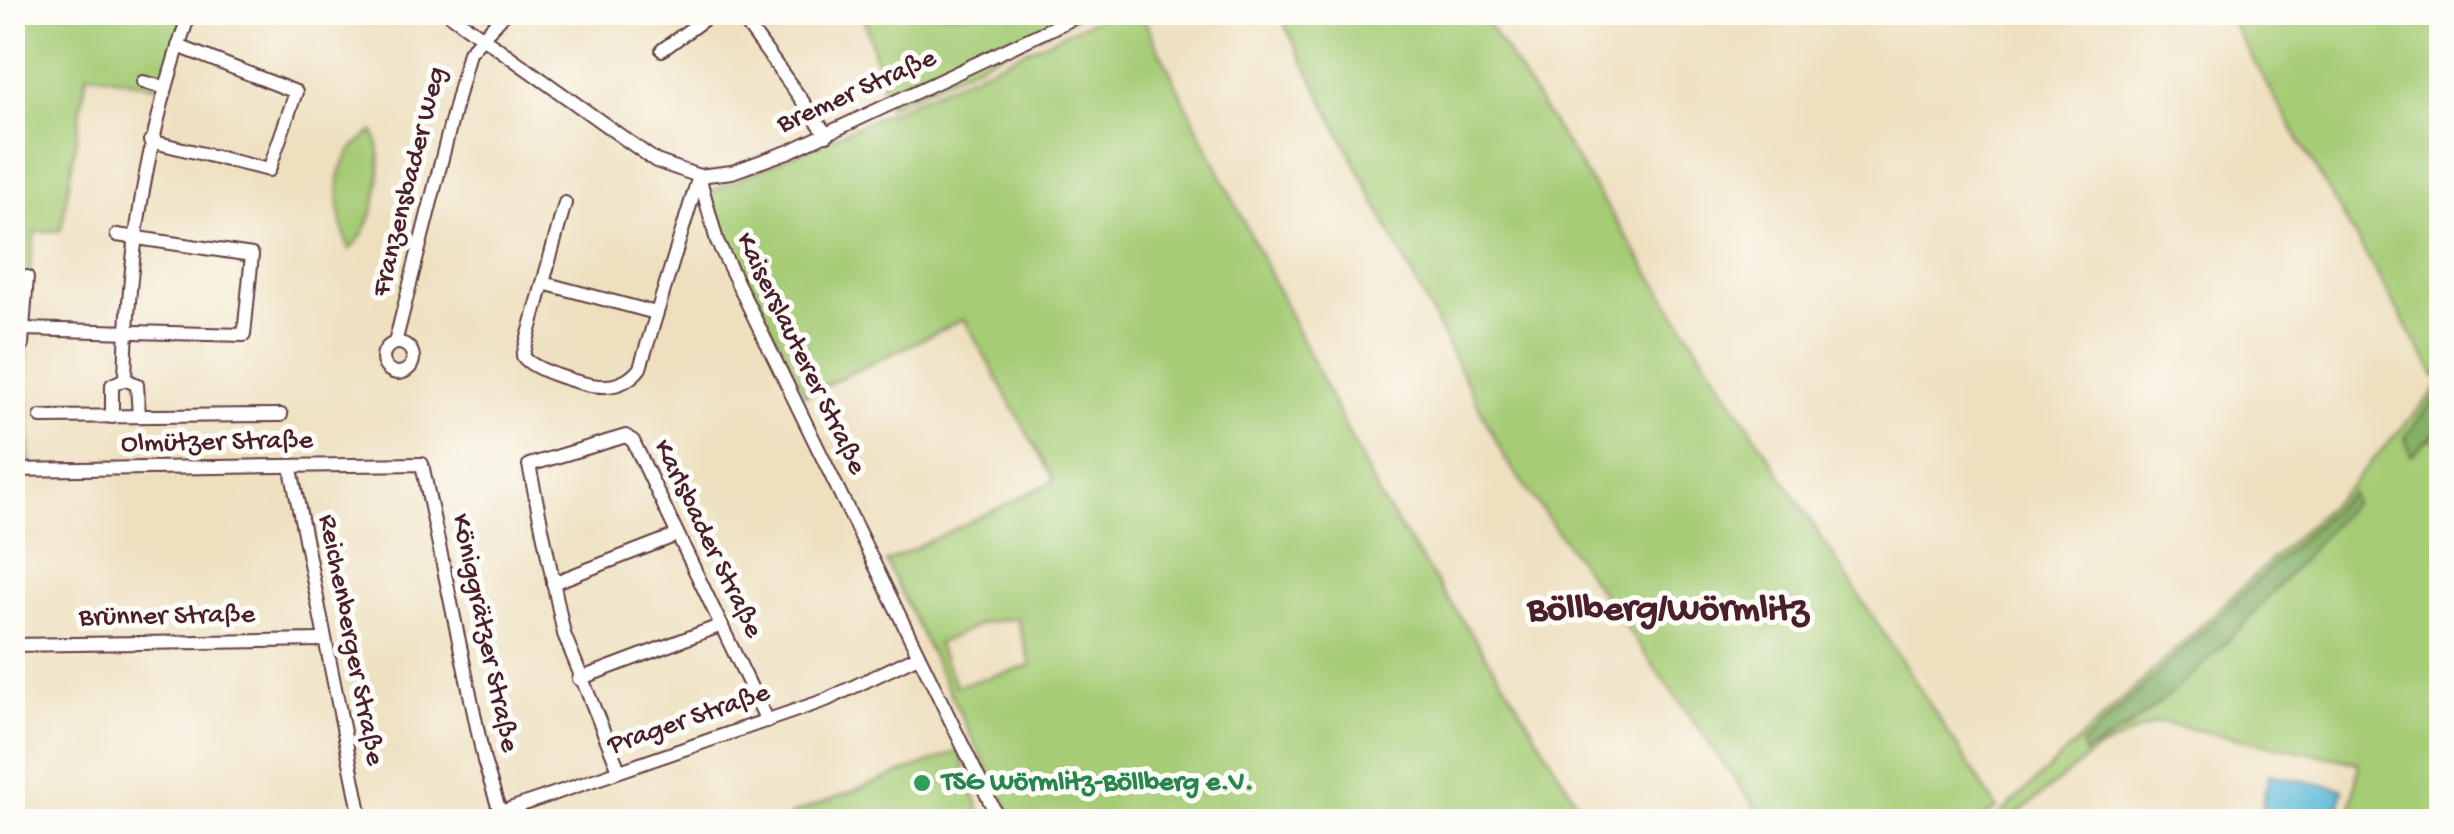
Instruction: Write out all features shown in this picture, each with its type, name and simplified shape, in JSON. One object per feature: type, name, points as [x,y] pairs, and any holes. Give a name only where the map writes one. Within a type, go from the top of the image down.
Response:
[{"type":"street","points":[[125,379],[132,238],[163,87],[190,12]]},
{"type":"street","points":[[447,12],[656,161],[699,176],[640,368],[632,378],[600,386],[527,362],[524,356],[566,203]]},
{"type":"street","points":[[480,36],[506,12]]},
{"type":"street","points":[[662,50],[714,12]]},
{"type":"street","points":[[738,12],[827,135]]},
{"type":"street","name":"Bremer Straße","points":[[699,176],[732,172],[827,135],[1086,12]]},
{"type":"street","name":"Franzensbader Weg","points":[[395,343],[470,52],[480,36]]},
{"type":"street","points":[[150,141],[269,170],[296,92],[178,46]]},
{"type":"street","points":[[143,82],[163,87]]},
{"type":"street","name":"Kaiserslauterer Straße","points":[[699,176],[717,241],[1000,822]]},
{"type":"street","points":[[24,329],[244,335],[252,255],[117,236]]},
{"type":"street","points":[[22,345],[27,277]]},
{"type":"street","points":[[543,283],[656,313]]},
{"type":"street","points":[[125,379],[137,385],[139,416]]},
{"type":"street","points":[[112,417],[112,385],[125,379]]},
{"type":"street","points":[[41,417],[282,415]]},
{"type":"street","name":"Karlsbader Straße","points":[[619,770],[578,679],[529,465],[626,436],[633,441],[767,721]]},
{"type":"street","name":"Olmützer Straße","points":[[12,470],[291,469],[422,464]]},
{"type":"street","name":"Königgrätzer Straße","points":[[422,464],[484,761],[500,812]]},
{"type":"street","name":"Reichenberger Straße","points":[[291,469],[362,822]]},
{"type":"street","points":[[553,583],[676,536]]},
{"type":"street","points":[[578,679],[722,625]]},
{"type":"street","name":"Brünner Straße","points":[[12,645],[323,640]]},
{"type":"street","name":"Prager Straße","points":[[472,822],[826,700],[918,656]]},
{"type":"green space","points":[[13,13],[190,13],[163,87],[87,73],[61,230],[35,232],[26,351],[31,470],[13,470]]},
{"type":"green space","points":[[863,13],[1086,13],[888,106]]},
{"type":"green space","points":[[1110,13],[1141,13],[1381,500],[1510,691],[1588,821],[1172,822],[1151,817],[1013,821],[886,562],[1054,481],[964,319],[805,395],[706,194]],"holes":[[[1017,618],[1031,666],[956,686],[937,644],[982,623]]]},
{"type":"green space","points":[[1279,13],[1481,13],[1997,808],[1980,821],[1765,821],[1506,460]]},
{"type":"green space","points":[[2226,13],[2441,13],[2442,370],[2436,377]]},
{"type":"green space","points":[[374,131],[380,161],[377,194],[367,226],[349,250],[339,200],[342,169],[348,155]]},
{"type":"green space","points":[[2441,384],[2441,391],[2405,437],[2430,441],[2441,427],[2441,821],[2349,821],[2359,763],[2157,722],[2095,751],[2009,821],[1992,822],[2347,489]],"holes":[[[2350,494],[2352,503],[2224,645],[2127,730],[2082,745]]]},
{"type":"green space","points":[[2441,391],[2441,427],[2411,456],[2405,437]]},
{"type":"green space","points":[[2350,493],[2353,502],[2228,640],[2160,703],[2084,754],[2082,745]]},
{"type":"green space","name":"TSG Wörmlitz-Böllberg e.V.","points":[[959,751],[983,821],[784,822],[792,814]]},
{"type":"water","points":[[2269,774],[2343,789],[2336,821],[2259,821]]},
{"type":"place","name":"TSG Wörmlitz-Böllberg e.V.","points":[[922,783]]},
{"type":"district","name":"Böllberg/Wörmlitz","points":[[1668,611]]}]
